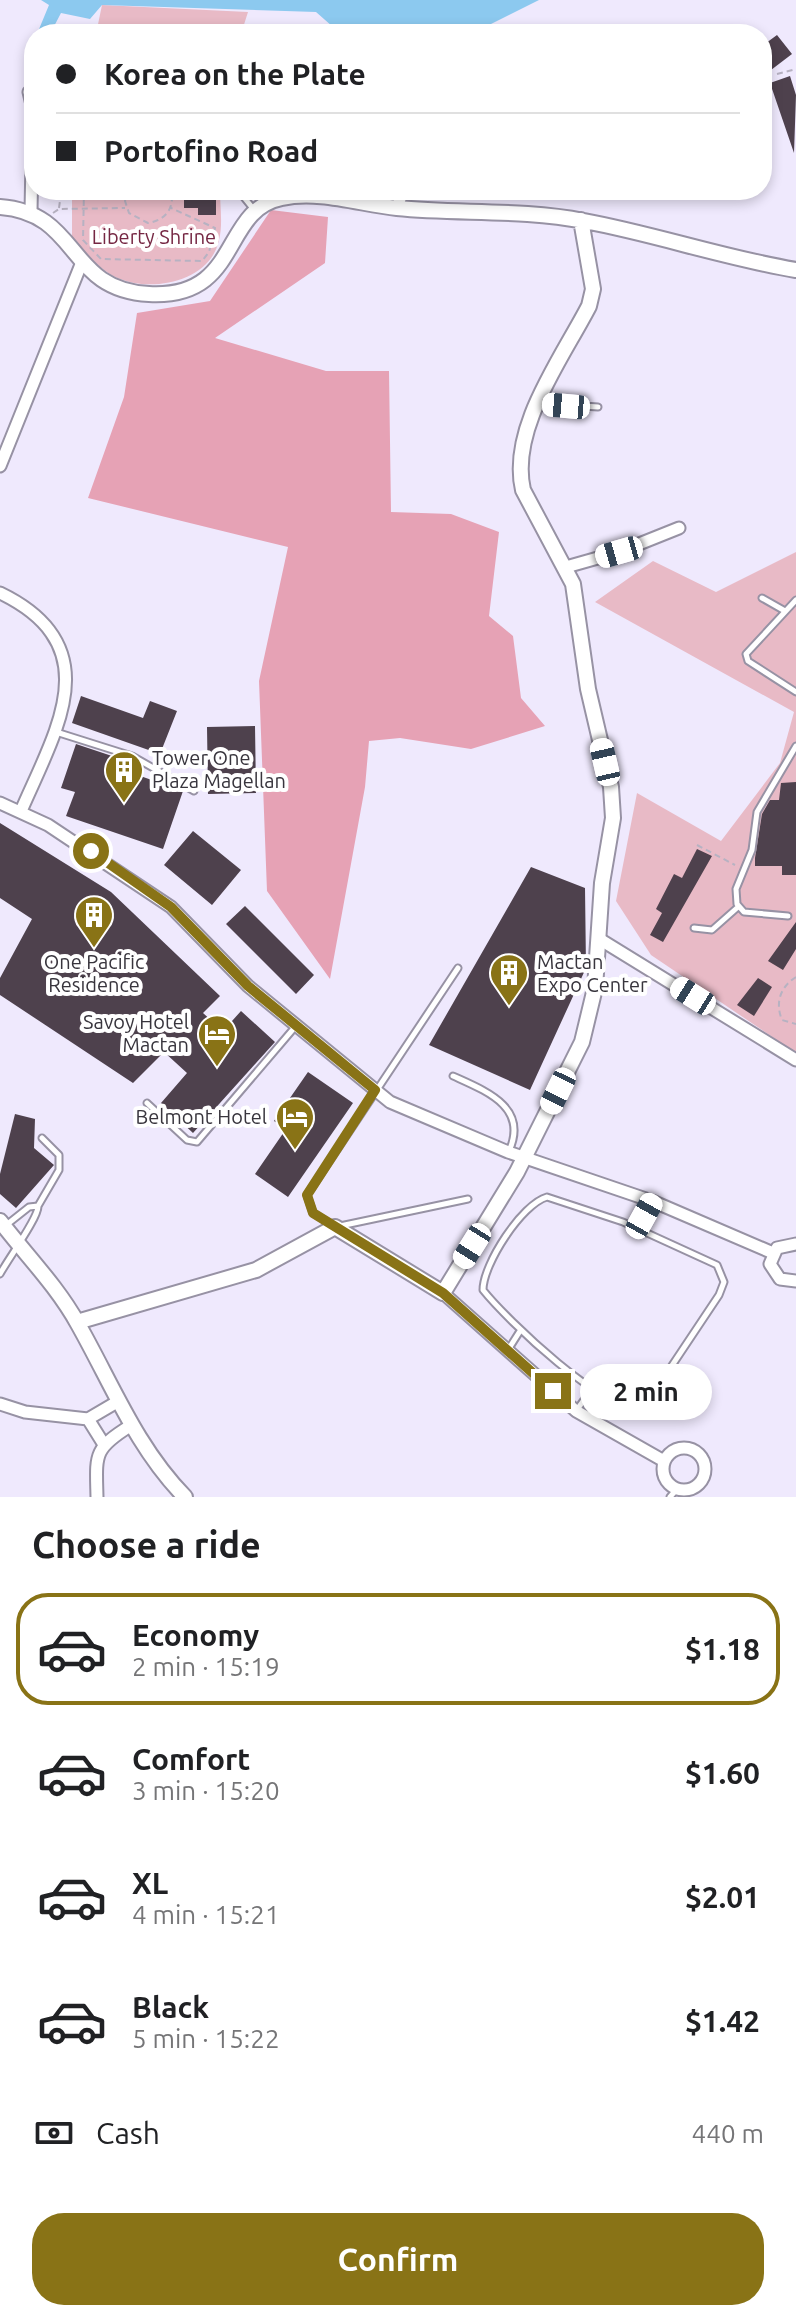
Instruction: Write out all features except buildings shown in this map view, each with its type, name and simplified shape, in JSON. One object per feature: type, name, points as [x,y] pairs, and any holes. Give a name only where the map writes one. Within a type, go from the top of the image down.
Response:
[{"type":"street","points":[[37,200],[38,215]]},
{"type":"street","points":[[0,207],[38,215],[98,279],[123,292],[153,294],[184,291],[208,279],[226,259],[255,211],[278,200]]},
{"type":"street","points":[[334,200],[397,208],[581,220],[796,270]]},
{"type":"street","points":[[397,208],[400,200]]},
{"type":"street","points":[[443,1293],[525,1158],[582,1042],[595,988],[601,940],[602,883],[613,818],[611,787],[588,689],[573,584],[523,490],[519,474],[524,431],[589,306],[593,289],[581,220]]},
{"type":"street","points":[[0,466],[82,262]]},
{"type":"street","points":[[566,567],[619,552],[679,528]]},
{"type":"street","points":[[0,593],[35,617],[54,639],[67,670],[66,705],[21,811]]},
{"type":"street","points":[[0,803],[21,811],[112,864],[171,907],[248,986],[390,1102],[508,1152],[652,1201],[773,1253]]},
{"type":"street","points":[[601,940],[796,1060]]},
{"type":"street","points":[[2,1224],[38,1265],[77,1322],[130,1426],[185,1497]]},
{"type":"street","points":[[77,1322],[224,1276],[256,1270],[335,1227],[443,1293],[576,1411],[664,1461]]},
{"type":"street","points":[[796,1244],[782,1245],[773,1253],[770,1264],[775,1276],[796,1281]]},
{"type":"street","points":[[0,1404],[25,1412],[88,1419],[117,1402]]},
{"type":"street","points":[[88,1419],[103,1443]]},
{"type":"street","points":[[97,1497],[97,1460],[103,1443],[130,1426]]},
{"type":"street","points":[[687,1448],[704,1460],[702,1481],[691,1489],[674,1493],[666,1480],[664,1461],[673,1450],[687,1448]]},
{"type":"lane","points":[[246,200],[255,211]]},
{"type":"lane","points":[[539,403],[598,407]]},
{"type":"lane","points":[[762,598],[785,611]]},
{"type":"lane","points":[[796,600],[748,649],[746,657],[796,692]]},
{"type":"lane","points":[[55,732],[132,756],[194,791]]},
{"type":"lane","points":[[788,916],[748,914],[738,907],[736,889],[753,845],[759,806],[796,746]]},
{"type":"lane","points":[[694,928],[712,930],[738,907]]},
{"type":"lane","points":[[458,968],[307,1195],[313,1213],[335,1227],[468,1199]]},
{"type":"lane","points":[[147,1103],[187,1140],[197,1142],[296,1026]]},
{"type":"lane","points":[[453,1076],[494,1095],[514,1120],[516,1135],[508,1152]]},
{"type":"lane","points":[[0,1274],[17,1242],[37,1217],[38,1206],[61,1163],[54,1148],[42,1138]]},
{"type":"lane","points":[[547,1197],[638,1227],[717,1265],[724,1282],[643,1409],[624,1405],[565,1369],[520,1331],[483,1290],[483,1282],[527,1206],[547,1197]]},
{"type":"lane","points":[[638,1227],[652,1201]]},
{"type":"lane","points":[[2,1224],[29,1207],[38,1206]]},
{"type":"lane","points":[[506,1352],[520,1331]]},
{"type":"lane","points":[[576,1411],[594,1386]]},
{"type":"path","points":[[777,74],[796,69]]},
{"type":"path","points":[[59,209],[60,200]]},
{"type":"path","points":[[84,200],[83,240],[101,259],[202,261],[209,252],[215,228],[171,208]]},
{"type":"path","points":[[126,200],[126,208],[133,217],[148,223],[164,217],[171,208],[171,200]]},
{"type":"path","points":[[38,215],[59,209],[126,208]]},
{"type":"path","points":[[697,845],[743,870]]},
{"type":"path","points":[[796,977],[785,986],[778,1010],[782,1020],[796,1024]]},
{"type":"green space","points":[[102,5],[248,12],[244,24],[98,24]]},
{"type":"green space","name":"Liberty Shrine","points":[[72,200],[220,200],[219,240],[214,253],[195,273],[168,283],[139,284],[118,278],[90,258],[72,239]]},
{"type":"green space","points":[[796,552],[796,1053],[651,955],[616,901],[637,793],[721,841],[780,763],[794,712],[595,602],[653,561],[716,592]]},
{"type":"shaded area","points":[[271,210],[328,217],[325,263],[215,338],[326,371],[389,371],[391,512],[451,514],[499,532],[489,616],[513,636],[521,698],[545,726],[471,749],[400,738],[369,741],[365,787],[330,979],[267,891],[259,681],[288,547],[88,498],[124,397],[137,313],[210,301]]},
{"type":"water","points":[[41,0],[539,0],[491,24],[330,24],[316,12],[102,5],[90,19],[61,13],[55,24],[41,24],[49,5]]},
{"type":"place","name":"Tower One Plaza Magellan","points":[[124,804]]},
{"type":"place","name":"One Pacific Residence","points":[[94,949]]},
{"type":"place","name":"Mactan Expo Center","points":[[509,1007]]},
{"type":"place","name":"Savoy Hotel Mactan","points":[[217,1068]]},
{"type":"place","name":"Belmont Hotel","points":[[295,1151]]},
{"type":"route","points":[[91,851],[171,907],[248,986],[375,1090],[307,1195],[308,1206],[313,1213],[443,1293],[553,1391]]}]
